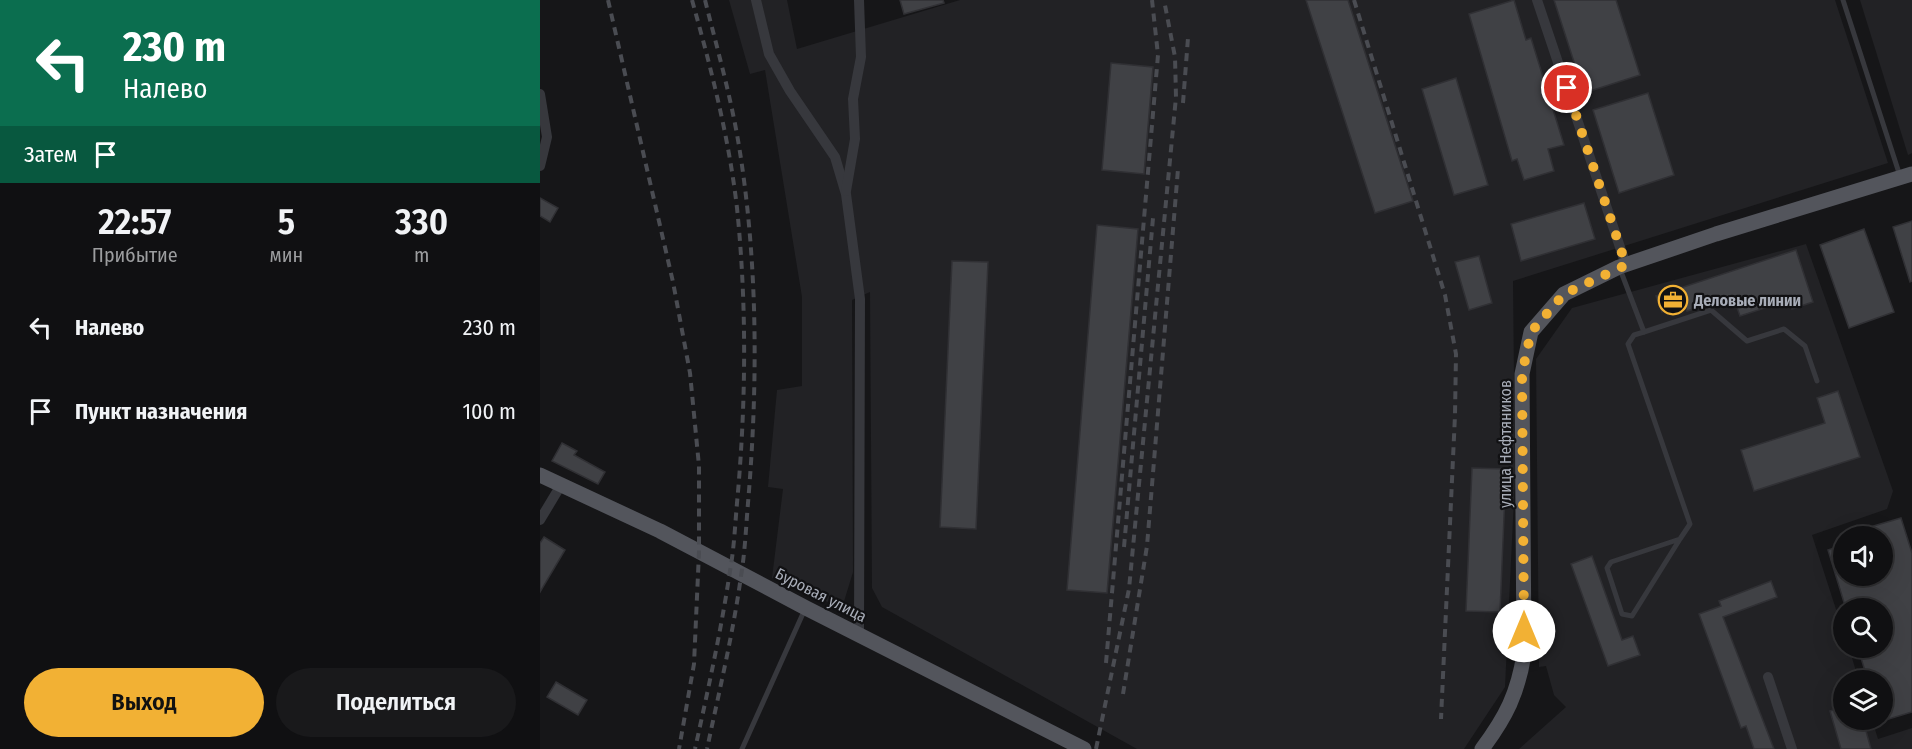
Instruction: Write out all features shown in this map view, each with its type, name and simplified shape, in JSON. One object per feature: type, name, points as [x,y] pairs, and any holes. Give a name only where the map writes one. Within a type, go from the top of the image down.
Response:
[{"type":"main road","name":"улица Нефтяников","points":[[1482,749],[1499,726],[1513,699],[1520,678],[1524,654],[1522,374],[1531,332],[1564,294],[1623,266],[1716,234],[1906,176]]},
{"type":"main road","name":"Буровая улица","points":[[540,475],[660,531],[1084,749]]},
{"type":"street","points":[[756,0],[769,54],[790,91],[835,157],[846,194],[860,299],[859,634]]},
{"type":"street","points":[[846,194],[855,139],[853,99],[861,57],[860,0]]},
{"type":"street","points":[[1537,0],[1623,266]]},
{"type":"street","points":[[540,94],[547,137],[540,166]]},
{"type":"street","points":[[540,520],[561,485]]},
{"type":"street","points":[[1768,677],[1792,749]]},
{"type":"lane","points":[[1843,0],[1906,176]]},
{"type":"lane","points":[[1623,266],[1644,332]]},
{"type":"lane","points":[[1680,539],[1611,562],[1607,568],[1622,614],[1632,616],[1690,524],[1628,344],[1634,335],[1711,310],[1748,341],[1784,329],[1805,346],[1817,381]]},
{"type":"lane","points":[[742,749],[806,608]]},
{"type":"shaded area","points":[[729,0],[787,0],[797,49],[960,0],[1835,0],[1888,163],[1513,281],[1515,477],[1505,687],[1464,749],[1137,749],[882,607],[872,588],[870,292],[852,300],[853,572],[842,608],[772,578],[783,489],[768,487],[777,390],[802,386],[802,297],[765,70],[750,74]]},
{"type":"shaded area","points":[[1860,0],[1912,0],[1912,153],[1908,155]]},
{"type":"shaded area","points":[[1806,244],[1893,491],[1887,509],[1812,535],[1833,600],[1833,658],[1852,658],[1856,670],[1833,670],[1833,730],[1875,730],[1878,739],[1912,728],[1912,749],[1519,749],[1566,707],[1554,695],[1546,666],[1539,667],[1536,359],[1572,308]]},
{"type":"building","points":[[900,0],[943,0],[944,3],[904,14]]},
{"type":"building","points":[[1306,0],[1348,0],[1413,201],[1375,213]]},
{"type":"building","points":[[1514,0],[1526,40],[1531,38],[1564,145],[1548,149],[1554,171],[1524,180],[1517,159],[1512,161],[1469,14]]},
{"type":"building","points":[[1554,0],[1616,0],[1640,75],[1584,93]]},
{"type":"building","points":[[1111,63],[1153,67],[1144,174],[1102,170]]},
{"type":"building","points":[[1456,78],[1488,185],[1454,195],[1422,89]]},
{"type":"building","points":[[1648,93],[1674,175],[1619,193],[1593,110]]},
{"type":"building","points":[[540,198],[558,208],[550,222],[540,216]]},
{"type":"building","points":[[1584,203],[1595,239],[1521,261],[1511,224]]},
{"type":"building","points":[[1912,221],[1912,281],[1910,282],[1893,227]]},
{"type":"building","points":[[1097,225],[1138,229],[1107,593],[1067,590]]},
{"type":"building","points":[[1864,229],[1894,312],[1849,328],[1820,245]]},
{"type":"building","points":[[1796,250],[1813,302],[1792,309],[1789,300],[1740,316],[1733,296],[1687,311],[1684,304],[1662,312],[1656,296]]},
{"type":"building","points":[[1479,256],[1492,303],[1469,310],[1455,262]]},
{"type":"building","points":[[952,261],[988,262],[976,529],[940,527]]},
{"type":"building","points":[[1838,391],[1860,457],[1754,491],[1741,450],[1825,423],[1817,398]]},
{"type":"building","points":[[562,443],[577,451],[574,455],[605,472],[598,484],[552,461]]},
{"type":"building","points":[[1472,468],[1506,469],[1500,612],[1466,611]]},
{"type":"building","points":[[1901,518],[1912,553],[1912,712],[1893,718],[1893,670],[1865,670],[1861,658],[1893,658],[1893,598],[1843,598],[1839,586],[1893,586],[1893,526],[1873,526]]},
{"type":"building","points":[[544,537],[565,550],[540,592],[540,543]]},
{"type":"building","points":[[1833,548],[1833,566],[1828,550]]},
{"type":"building","points":[[1592,556],[1622,640],[1633,636],[1640,655],[1608,666],[1571,564]]},
{"type":"building","points":[[1771,581],[1777,597],[1723,617],[1774,749],[1754,749],[1746,726],[1741,728],[1699,614],[1721,606],[1719,601]]},
{"type":"building","points":[[556,682],[587,700],[578,715],[547,697]]},
{"type":"building","points":[[1836,730],[1866,730],[1871,749],[1841,749]]},
{"type":"railway","points":[[608,0],[673,282],[690,373],[699,466],[699,552],[694,664],[679,749]]},
{"type":"railway","points":[[692,0],[719,103],[734,182],[744,319],[742,429],[732,554],[718,638],[695,749]]},
{"type":"railway","points":[[705,0],[732,109],[745,190],[753,279],[755,369],[751,459],[742,567],[730,641],[707,749]]},
{"type":"railway","points":[[1106,663],[1158,55],[1152,0]]},
{"type":"railway","points":[[1096,749],[1129,589],[1176,97],[1175,57],[1164,0]]},
{"type":"railway","points":[[1354,0],[1445,295],[1456,354],[1441,719]]},
{"type":"railway","points":[[1183,103],[1188,38]]},
{"type":"railway","points":[[1123,694],[1147,546],[1178,169]]},
{"type":"railway","points":[[1124,547],[1153,218]]},
{"type":"place","name":"Деловые линии","points":[[1673,300]]},
{"type":"route","points":[[1524,631],[1522,374],[1531,332],[1564,294],[1626,265],[1567,88]]}]
